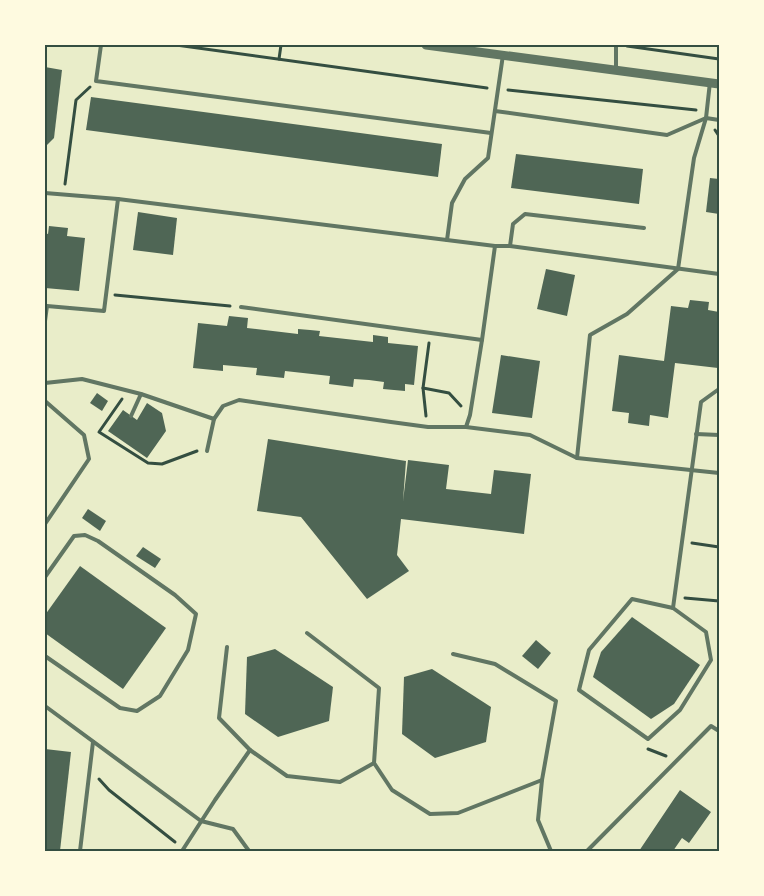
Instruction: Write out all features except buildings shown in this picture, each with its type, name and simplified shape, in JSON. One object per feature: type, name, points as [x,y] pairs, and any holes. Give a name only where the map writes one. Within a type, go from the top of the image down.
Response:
[{"type":"street","points":[[426,45],[714,83]]},
{"type":"lane","points":[[101,45],[96,81],[491,134]]},
{"type":"lane","points":[[616,45],[616,70]]},
{"type":"lane","points":[[447,240],[452,203],[465,179],[488,158],[502,55]]},
{"type":"lane","points":[[577,458],[590,335],[627,314],[678,269],[694,158],[714,83]]},
{"type":"lane","points":[[494,111],[667,135],[706,118],[719,120]]},
{"type":"lane","points":[[45,193],[118,198],[495,246],[510,246],[719,274]]},
{"type":"lane","points":[[45,322],[47,306],[104,311],[118,198]]},
{"type":"lane","points":[[510,246],[512,224],[525,214],[644,228]]},
{"type":"lane","points":[[466,427],[470,415],[495,246]]},
{"type":"lane","points":[[241,307],[482,340]]},
{"type":"lane","points":[[45,383],[82,379],[128,390],[214,419]]},
{"type":"lane","points":[[673,608],[701,402],[719,389]]},
{"type":"lane","points":[[131,416],[141,394]]},
{"type":"lane","points":[[207,451],[214,419],[223,406],[239,400],[428,427],[466,427],[530,436],[577,458],[719,474]]},
{"type":"lane","points":[[45,401],[84,435],[89,459],[45,524]]},
{"type":"lane","points":[[696,434],[719,436]]},
{"type":"lane","points":[[45,577],[74,536],[85,535],[98,541],[175,595],[196,614],[188,650],[160,696],[138,710],[120,708],[45,656]]},
{"type":"lane","points":[[632,599],[673,608],[706,632],[711,660],[680,710],[648,738],[579,690],[589,650],[632,599]]},
{"type":"lane","points":[[307,633],[378,688],[374,764],[392,790],[430,814],[458,813],[542,780]]},
{"type":"lane","points":[[226,647],[219,718],[250,750],[287,776],[340,782],[374,764]]},
{"type":"lane","points":[[453,654],[495,664],[556,701],[542,780],[538,820],[551,851]]},
{"type":"lane","points":[[45,706],[201,821],[233,829],[249,851]]},
{"type":"lane","points":[[587,851],[711,726],[719,731]]},
{"type":"lane","points":[[80,851],[93,742]]},
{"type":"lane","points":[[182,850],[250,750]]},
{"type":"path","points":[[176,45],[497,89],[706,111]]},
{"type":"path","points":[[279,59],[281,45]]},
{"type":"path","points":[[621,45],[651,47],[719,59]]},
{"type":"path","points":[[64,195],[76,100],[96,81]]},
{"type":"path","points":[[107,294],[241,307]]},
{"type":"path","points":[[428,427],[423,388],[431,333]]},
{"type":"path","points":[[423,388],[449,393],[470,415]]},
{"type":"path","points":[[128,390],[99,432],[148,463],[162,464],[198,450],[207,451]]},
{"type":"path","points":[[682,541],[719,547]]},
{"type":"path","points":[[675,598],[719,601]]},
{"type":"path","points":[[89,767],[109,790],[182,850]]}]
